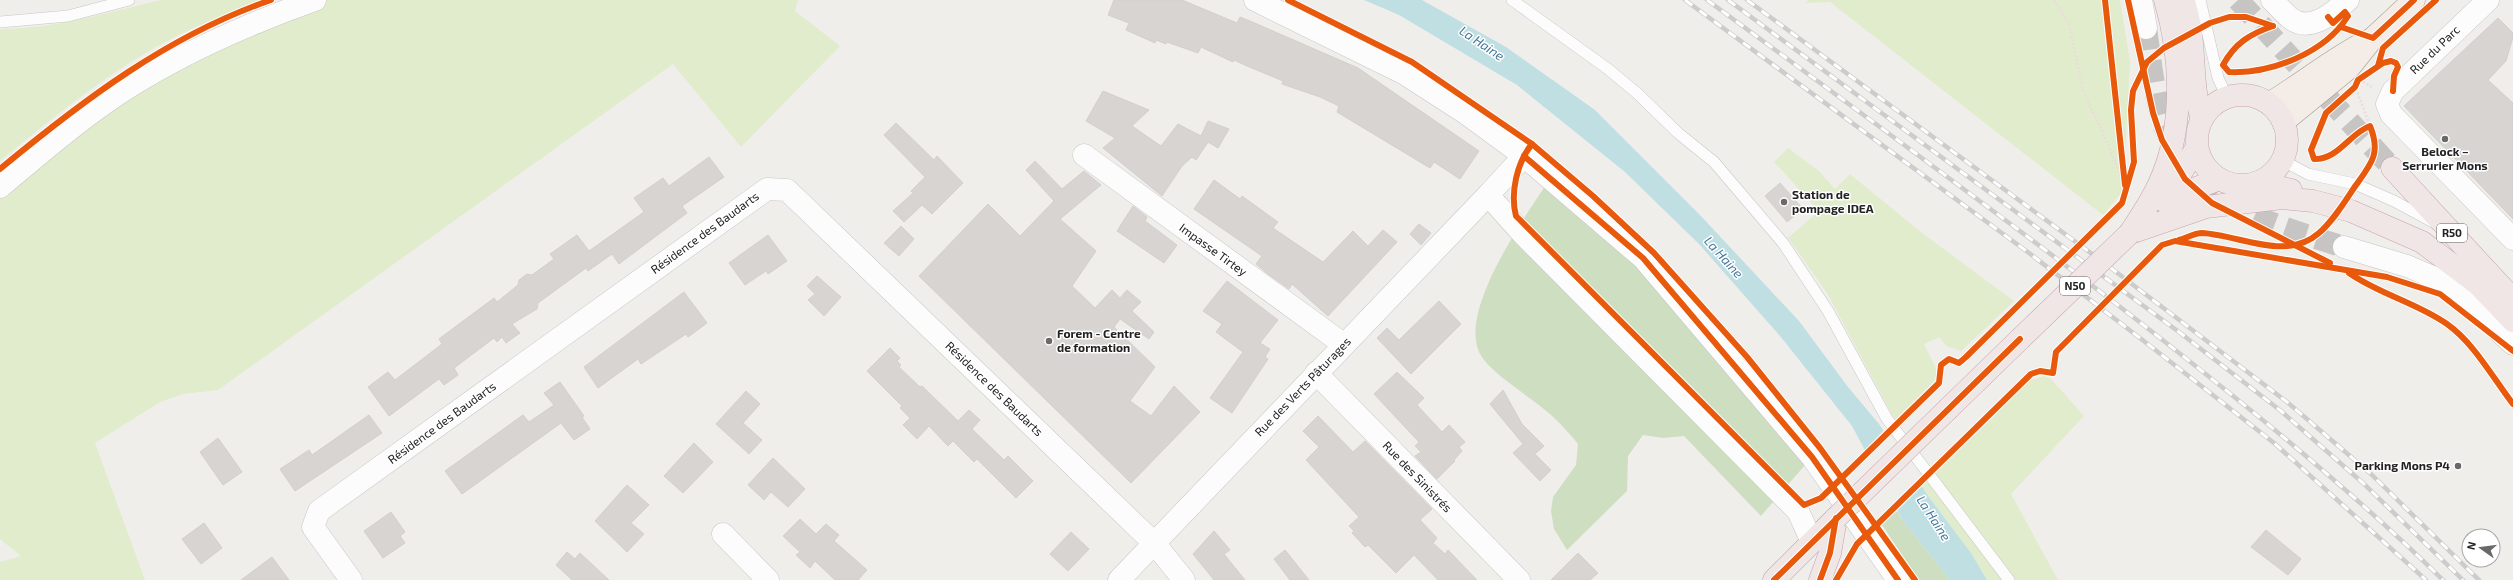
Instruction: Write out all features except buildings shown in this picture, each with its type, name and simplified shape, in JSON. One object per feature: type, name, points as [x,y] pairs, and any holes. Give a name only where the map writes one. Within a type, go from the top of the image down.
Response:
[{"type":"highway","points":[[2130,233],[2155,194],[2168,162],[2178,103],[2176,54],[2165,0]]},
{"type":"highway","points":[[2183,0],[2191,21],[2197,105],[2202,119]]},
{"type":"highway","points":[[2227,97],[2249,97],[2270,103],[2278,111],[2283,122],[2286,132],[2286,152],[2282,160],[2266,178],[2258,182],[2237,185],[2219,179],[2202,161],[2197,147],[2198,130],[2202,119],[2218,101],[2227,97]]},
{"type":"highway","name":"N50","points":[[1774,580],[2020,339],[2164,201],[2197,147]]},
{"type":"highway","name":"R50","points":[[2392,168],[2513,299]]},
{"type":"highway","name":"N50","points":[[2164,201],[2219,179]]},
{"type":"highway","points":[[2258,182],[2283,190],[2329,193],[2372,205],[2428,232],[2513,321]]},
{"type":"highway","points":[[2130,233],[2206,207],[2282,198],[2313,201],[2351,211],[2422,242],[2483,288]]},
{"type":"highway","points":[[1820,580],[1830,553],[1836,518]]},
{"type":"main road","points":[[2283,122],[2349,68],[2373,38],[2414,0]]},
{"type":"main road","points":[[2270,103],[2305,82],[2338,56],[2373,38]]},
{"type":"street","points":[[0,187],[87,117],[128,87],[181,56],[225,34],[315,0]]},
{"type":"street","points":[[1255,0],[1405,74],[1464,112],[1524,156],[1579,201],[1648,264],[1812,457],[1898,580]]},
{"type":"street","points":[[2141,0],[2146,28]]},
{"type":"street","points":[[2272,0],[2291,19],[2312,22],[2328,17],[2348,0]]},
{"type":"street","name":"Rue du Parc","points":[[2488,0],[2393,91],[2387,104],[2391,114],[2513,239]]},
{"type":"street","name":"Impasse Tirtey","points":[[1084,155],[1343,344]]},
{"type":"street","name":"Rue des Verts Pâturages","points":[[1119,580],[1524,156]]},
{"type":"street","name":"Résidence des Baudarts","points":[[352,580],[313,528],[319,511],[767,189],[787,190],[1154,543]]},
{"type":"street","points":[[1488,195],[1522,233],[1798,511],[1812,542]]},
{"type":"street","points":[[2344,247],[2407,266],[2447,283],[2513,344]]},
{"type":"street","name":"Rue des Sinistrés","points":[[1316,373],[1519,580]]},
{"type":"street","points":[[723,534],[768,580]]},
{"type":"street","points":[[1154,543],[1184,580]]},
{"type":"lane","points":[[0,22],[68,16],[129,0]]},
{"type":"lane","points":[[1512,0],[1608,69],[1719,168],[1783,243],[1828,311],[1887,420],[2008,580]]},
{"type":"lane","points":[[2200,0],[2218,78],[2227,97]]},
{"type":"lane","points":[[2282,160],[2308,174],[2355,184],[2394,201],[2450,231]]},
{"type":"path","points":[[2054,0],[2069,24],[2083,91],[2109,146],[2125,194]]},
{"type":"path","points":[[2364,76],[2358,80],[2353,89],[2369,128]]},
{"type":"path","points":[[2123,161],[2125,194]]},
{"type":"path","points":[[2125,194],[2130,176]]},
{"type":"green space","points":[[161,0],[267,0],[196,27],[170,39],[145,54],[94,87],[45,124],[0,161],[0,29],[61,23]]},
{"type":"green space","points":[[315,0],[798,0],[795,11],[840,46],[741,147],[673,64],[218,390],[183,394],[160,402],[95,443],[145,580],[0,580],[0,562],[21,556],[0,539],[0,187],[128,87]]},
{"type":"green space","points":[[1808,0],[2120,0],[2130,62],[2122,192],[2103,215],[1830,2],[1806,3]]},
{"type":"green space","points":[[1788,148],[1820,172],[1835,189],[1850,174],[1922,233],[2014,301],[1961,351],[1946,346],[1940,337],[1924,344],[1936,368],[1937,378],[1895,420],[1827,293],[1788,238],[1819,211],[1774,162]]},
{"type":"green space","points":[[1551,177],[1584,205],[1812,457],[1761,516],[1684,436],[1663,438],[1643,435],[1628,456],[1627,491],[1567,550],[1554,529],[1551,511],[1553,497],[1576,465],[1578,444],[1551,415],[1502,377],[1485,361],[1480,354],[1476,335],[1478,313],[1486,288],[1498,262],[1512,237]]},
{"type":"green space","points":[[2044,376],[2051,379],[2084,416],[2011,494],[2058,580],[1987,580],[1971,553],[1922,487],[2031,380]]},
{"type":"green space","points":[[1897,511],[1903,521],[1950,580],[1919,580],[1882,525]]},
{"type":"water","name":"La Haine","points":[[1364,0],[1422,0],[1506,47],[1595,110],[1700,215],[1799,321],[1848,387],[1879,424],[1929,497],[1971,553],[1987,580],[1950,580],[1903,521],[1852,426],[1780,336],[1699,244],[1625,172],[1517,85],[1399,15]]},
{"type":"pier","points":[[1885,429],[1923,485],[1896,512],[1863,452]]},
{"type":"tunnel","points":[[2238,0],[2392,168]]},
{"type":"tunnel","points":[[2146,28],[2160,112],[2171,143],[2187,168],[2208,188],[2231,204],[2286,228],[2344,247]]},
{"type":"railway","points":[[1685,0],[2029,253],[2149,345],[2274,443],[2426,580]]},
{"type":"railway","points":[[1707,0],[1965,190],[2161,339],[2285,438],[2326,473],[2405,543],[2443,580]]},
{"type":"railway","points":[[1728,0],[2179,332],[2281,411],[2363,483],[2463,580]]},
{"type":"railway","points":[[1747,0],[2103,262],[2287,402],[2371,474],[2479,580]]},
{"type":"cycle path","points":[[0,169],[63,119],[128,72],[197,32],[233,15],[271,0]]},
{"type":"cycle path","points":[[1288,0],[1412,62],[1532,144],[1593,196],[1654,253],[1747,357],[1820,448],[1915,580]]},
{"type":"cycle path","points":[[2105,0],[2125,185]]},
{"type":"cycle path","points":[[2128,0],[2153,113],[2162,140],[2185,179],[2212,203],[2330,263]]},
{"type":"cycle path","points":[[2341,27],[2373,38],[2414,0]]},
{"type":"cycle path","points":[[2378,66],[2383,48],[2436,0]]},
{"type":"cycle path","points":[[2273,26],[2257,32],[2238,45],[2223,65],[2229,72],[2245,72],[2279,65],[2296,59],[2311,51],[2326,41],[2348,16],[2345,12],[2333,23],[2328,17]]},
{"type":"cycle path","points":[[1532,144],[1522,160],[1516,178],[1514,188],[1514,207],[1516,216],[1804,505],[1821,498],[1939,383],[1941,365],[1949,359],[1959,363],[1966,357],[2122,203],[2134,162],[2131,110],[2133,91],[2147,62],[2164,48],[2210,23],[2229,17],[2246,17],[2273,26]]},
{"type":"cycle path","points":[[2179,240],[2202,233],[2262,245],[2292,246],[2306,241],[2319,233],[2334,216],[2366,170],[2375,151],[2375,144],[2370,126],[2356,134],[2337,151],[2322,158],[2314,159],[2311,150],[2326,113],[2355,87],[2358,80],[2383,63],[2391,61],[2396,63],[2398,67],[2394,76],[2393,91]]},
{"type":"cycle path","points":[[1524,156],[1643,258],[1812,457],[1898,580]]},
{"type":"cycle path","points":[[1836,580],[1857,544],[2031,374],[2040,371],[2053,373],[2056,352],[2162,245],[2175,241],[2387,277],[2440,294],[2513,351]]},
{"type":"cycle path","points":[[2349,273],[2373,287],[2423,310],[2447,324],[2466,341],[2483,361],[2513,404]]},
{"type":"cycle path","points":[[1774,580],[2020,339]]},
{"type":"cycle path","points":[[1820,580],[1830,553],[1836,518]]},
{"type":"place","name":"Belock – Serrurier Mons","points":[[2445,139]]},
{"type":"place","name":"Station de pompage IDEA","points":[[1784,202]]},
{"type":"place","name":"Forem - Centre de formation","points":[[1049,341]]},
{"type":"place","name":"Parking Mons P4","points":[[2458,466]]}]
